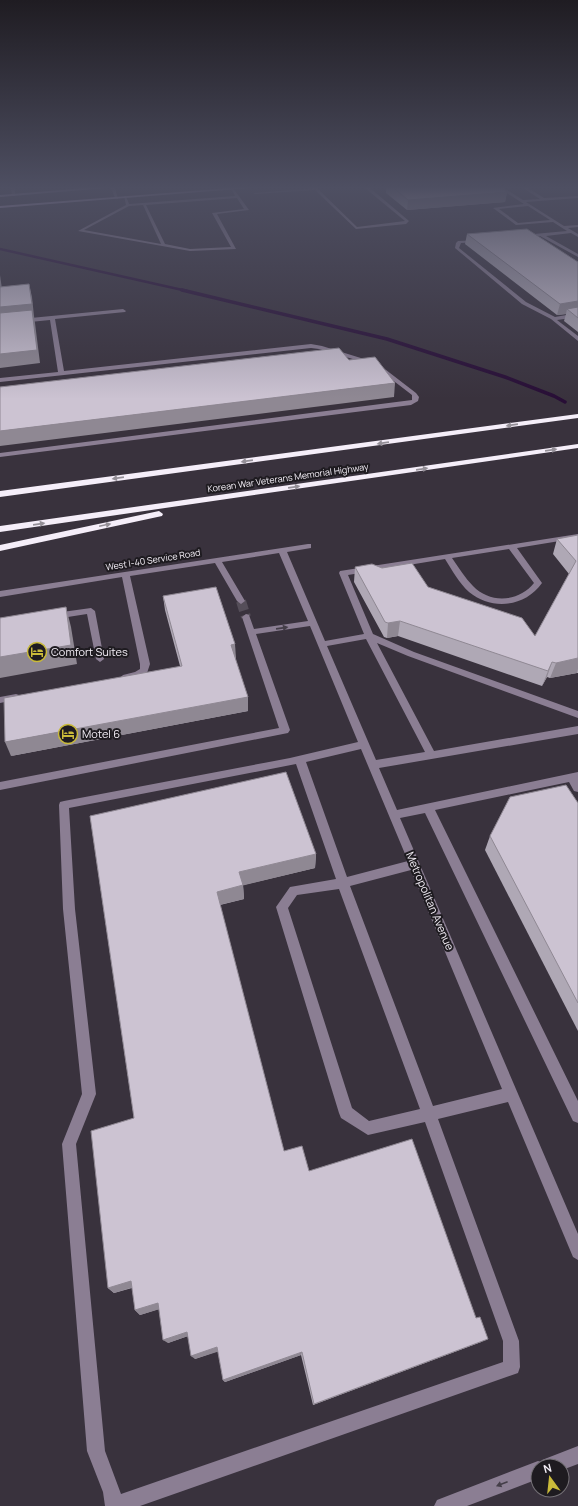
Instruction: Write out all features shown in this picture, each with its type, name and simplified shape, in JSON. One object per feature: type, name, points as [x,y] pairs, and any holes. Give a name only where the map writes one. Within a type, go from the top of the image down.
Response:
[{"type":"highway","name":"Korean War Veterans Memorial Highway","points":[[0,494],[578,416]]},
{"type":"highway","name":"Korean War Veterans Memorial Highway","points":[[0,529],[578,446]]},
{"type":"highway","points":[[0,548],[255,493]]},
{"type":"street","points":[[471,258],[524,303],[553,318],[578,339]]},
{"type":"street","points":[[0,323],[123,311]]},
{"type":"street","points":[[553,318],[578,315]]},
{"type":"street","points":[[52,318],[61,373]]},
{"type":"street","points":[[0,380],[311,346],[375,364],[416,397],[415,401],[411,403],[0,455]]},
{"type":"street","points":[[432,756],[369,636],[342,573],[578,536]]},
{"type":"street","name":"West I-40 Service Road","points":[[0,594],[308,546]]},
{"type":"street","points":[[447,556],[472,591],[488,599],[507,602],[523,599],[533,591],[538,583],[511,546]]},
{"type":"street","name":"Metropolitan Avenue","points":[[282,550],[578,1252]]},
{"type":"street","points":[[217,560],[241,601]]},
{"type":"street","points":[[114,679],[137,675],[144,671],[145,664],[124,574]]},
{"type":"street","points":[[46,618],[91,611],[100,659]]},
{"type":"street","points":[[0,786],[285,730],[246,617]]},
{"type":"street","points":[[252,632],[313,623]]},
{"type":"street","points":[[322,644],[369,636],[411,654],[578,715]]},
{"type":"street","points":[[0,700],[23,696]]},
{"type":"street","points":[[372,765],[578,730]]},
{"type":"street","points":[[300,760],[343,883],[511,1341],[512,1367],[114,1506],[112,1492],[96,1451],[69,1144],[90,1094],[69,909],[64,805],[300,760],[364,744]]},
{"type":"street","points":[[394,815],[574,776],[578,788]]},
{"type":"street","points":[[428,808],[578,1116]]},
{"type":"street","points":[[414,864],[343,883],[294,891],[282,907],[346,1113],[368,1128],[511,1094]]},
{"type":"street","points":[[443,1506],[530,1473]]},
{"type":"building","points":[[499,258],[572,258],[578,262],[578,301],[560,304]]},
{"type":"building","points":[[29,284],[32,304],[0,307],[0,287]]},
{"type":"building","points":[[578,307],[578,318],[567,309]]},
{"type":"building","points":[[32,310],[37,350],[0,354],[0,313]]},
{"type":"building","points":[[339,348],[349,360],[375,357],[395,383],[0,431],[0,387]]},
{"type":"building","points":[[578,535],[578,658],[556,663],[552,662],[548,671],[400,621],[385,622],[355,567],[372,564],[382,568],[412,563],[428,587],[522,618],[535,636],[576,561],[557,539]]},
{"type":"building","points":[[216,587],[235,644],[231,645],[248,697],[5,742],[4,698],[182,666],[163,596]]},
{"type":"building","points":[[66,607],[71,645],[0,657],[0,618]]},
{"type":"building","points":[[286,772],[316,854],[239,872],[243,885],[217,892],[284,1151],[302,1146],[309,1171],[412,1139],[476,1318],[480,1317],[488,1339],[314,1404],[302,1352],[223,1380],[217,1347],[191,1356],[187,1332],[163,1340],[158,1303],[135,1310],[131,1281],[108,1288],[91,1131],[134,1118],[90,816]]},
{"type":"building","points":[[566,785],[578,803],[578,1003],[490,836],[510,797]]},
{"type":"waterway","points":[[41,258],[187,291]]},
{"type":"waterway","points":[[182,290],[387,339],[505,377],[554,396],[565,402]]},
{"type":"tunnel","points":[[241,601],[246,617]]},
{"type":"place","name":"Comfort Suites","points":[[37,652]]},
{"type":"place","name":"Motel 6","points":[[68,734]]}]
